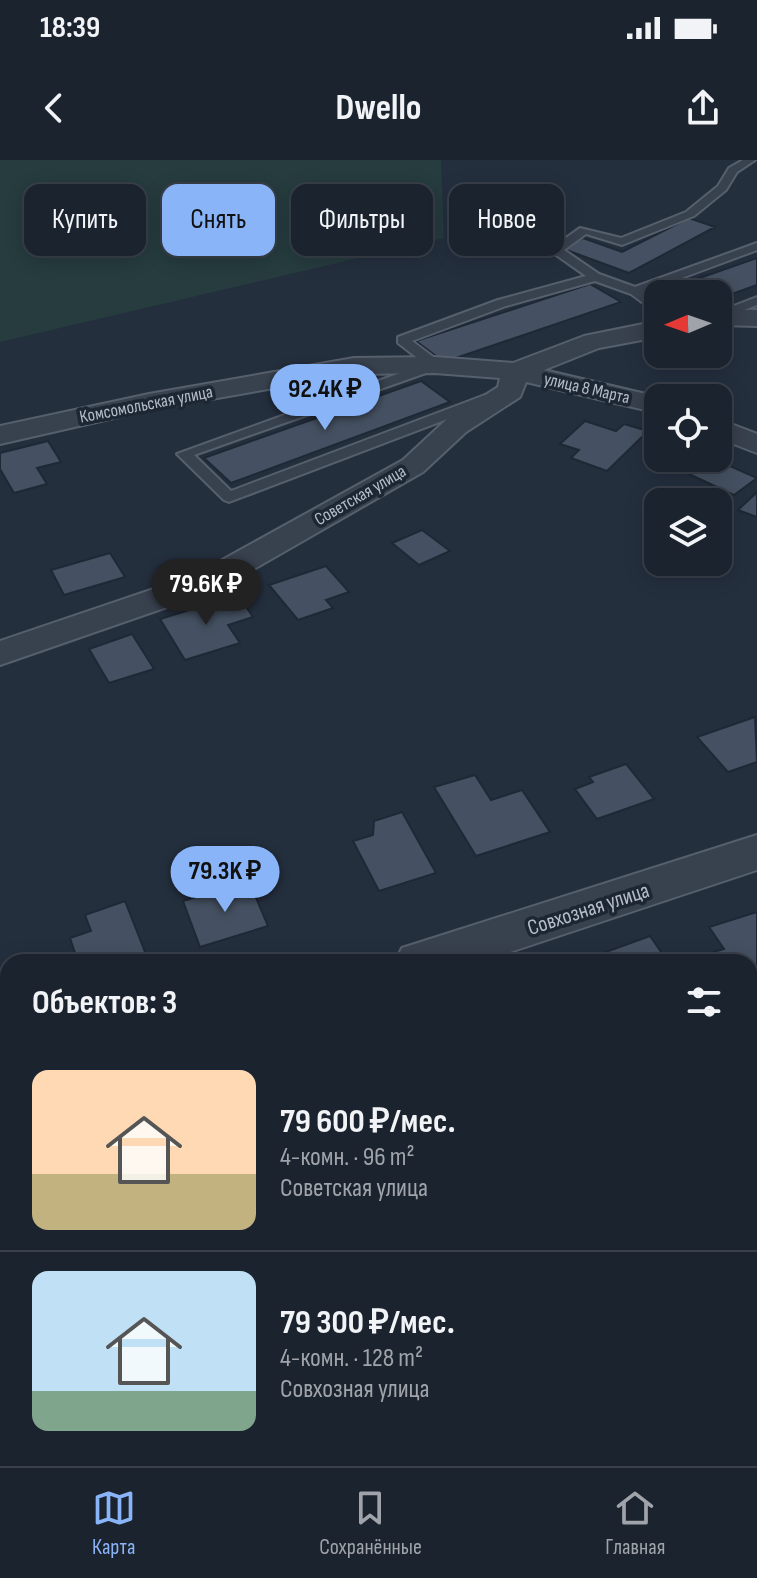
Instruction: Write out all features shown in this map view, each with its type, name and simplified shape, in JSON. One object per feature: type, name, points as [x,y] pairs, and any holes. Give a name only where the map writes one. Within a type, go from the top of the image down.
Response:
[{"type":"street","points":[[732,317],[757,318]]},
{"type":"street","points":[[513,381],[593,341],[644,332]]},
{"type":"street","name":"Комсомольская улица","points":[[0,435],[149,402],[354,366],[435,365],[513,381]]},
{"type":"street","name":"улица 8 Марта","points":[[513,381],[644,403]]},
{"type":"street","name":"Советская улица","points":[[0,653],[207,582],[413,466],[456,426],[513,381]]},
{"type":"street","points":[[732,434],[757,444]]},
{"type":"street","name":"Совхозная улица","points":[[444,954],[757,852]]},
{"type":"lane","points":[[644,298],[635,291],[595,277],[556,250],[584,230],[622,242],[690,214],[722,188],[733,170],[752,163]]},
{"type":"lane","points":[[635,291],[757,246]]},
{"type":"lane","points":[[435,365],[403,340],[502,303],[595,277]]},
{"type":"lane","points":[[732,311],[757,301]]},
{"type":"lane","points":[[435,365],[184,454],[229,497],[513,381]]},
{"type":"green space","points":[[0,160],[441,160],[444,238],[433,241],[433,184],[291,184],[291,256],[367,256],[0,342]]},
{"type":"building","points":[[689,218],[715,227],[629,273],[564,247],[583,238],[622,252]]},
{"type":"building","points":[[757,258],[757,285],[732,294],[732,280],[694,280]]},
{"type":"building","points":[[590,284],[621,302],[444,362],[416,341]]},
{"type":"building","points":[[421,381],[450,402],[231,483],[204,458]]},
{"type":"building","points":[[585,421],[616,431],[624,424],[644,430],[644,435],[607,471],[571,458],[579,450],[560,444]]},
{"type":"building","points":[[48,441],[61,462],[37,468],[47,484],[14,493],[0,469],[0,453]]},
{"type":"building","points":[[732,467],[757,478],[734,495],[732,488],[719,488],[685,472],[732,472]]},
{"type":"building","points":[[757,492],[757,517],[738,510]]},
{"type":"building","points":[[422,530],[450,551],[419,565],[392,543]]},
{"type":"building","points":[[110,553],[125,577],[64,595],[51,570]]},
{"type":"building","points":[[326,566],[349,592],[326,600],[333,608],[298,620],[269,585]]},
{"type":"building","points":[[238,595],[253,617],[228,625],[240,643],[185,660],[160,619]]},
{"type":"building","points":[[132,634],[154,669],[109,683],[89,649]]},
{"type":"building","points":[[755,717],[757,762],[728,772],[697,737]]},
{"type":"building","points":[[626,764],[654,799],[597,819],[575,789],[593,782],[589,777]]},
{"type":"building","points":[[475,775],[491,800],[522,790],[550,832],[476,856],[434,787]]},
{"type":"building","points":[[402,812],[436,873],[379,891],[353,841],[373,835],[374,821]]},
{"type":"building","points":[[249,881],[268,926],[200,947],[183,901]]},
{"type":"building","points":[[125,901],[146,954],[75,954],[70,938],[91,931],[85,915]]},
{"type":"building","points":[[757,912],[757,954],[711,954],[724,949],[709,927]]},
{"type":"building","points":[[650,936],[662,954],[600,954]]}]
